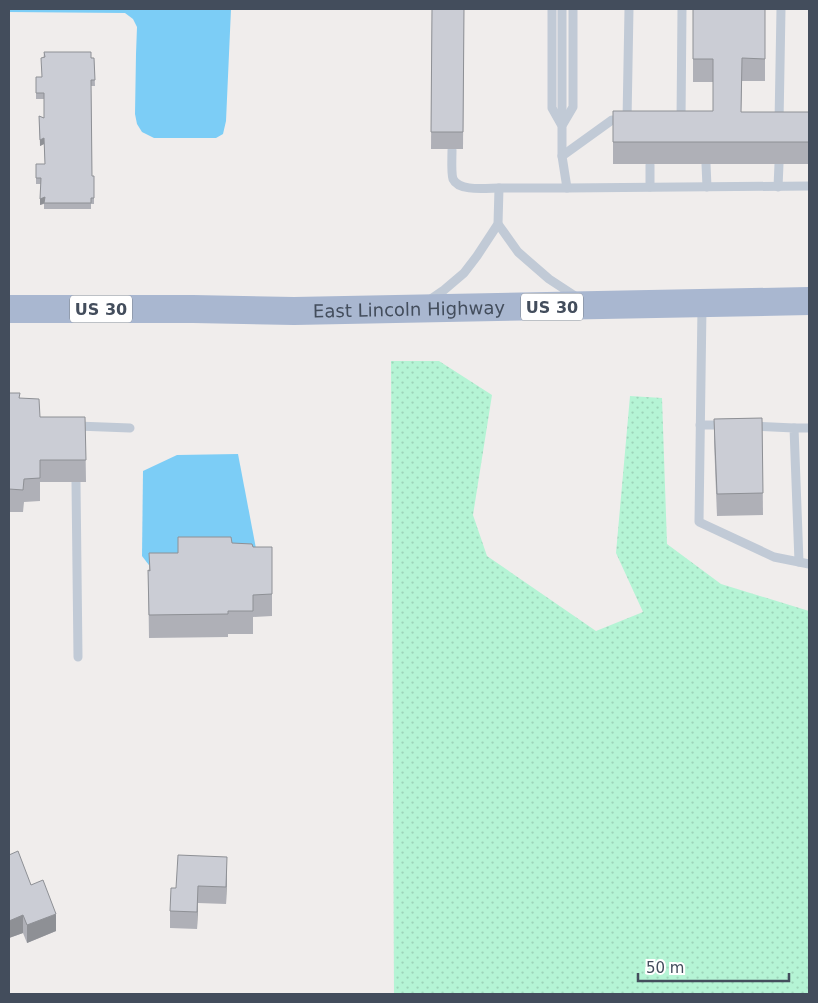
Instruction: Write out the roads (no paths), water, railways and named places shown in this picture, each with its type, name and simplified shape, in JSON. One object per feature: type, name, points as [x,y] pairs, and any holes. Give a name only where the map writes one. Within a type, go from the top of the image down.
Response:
[{"type":"main road","name":"East Lincoln Highway","points":[[9,309],[294,311],[809,301]]},
{"type":"lane","points":[[552,9],[552,108],[562,126]]},
{"type":"lane","points":[[562,9],[562,156],[567,188]]},
{"type":"lane","points":[[562,126],[573,107],[573,9]]},
{"type":"lane","points":[[562,156],[612,120],[631,120],[629,9]]},
{"type":"lane","points":[[681,121],[682,9]]},
{"type":"lane","points":[[781,9],[776,124],[790,121]]},
{"type":"lane","points":[[452,150],[452,178],[457,184],[465,188],[809,186]]},
{"type":"lane","points":[[706,164],[707,187]]},
{"type":"lane","points":[[778,164],[778,187]]},
{"type":"lane","points":[[650,165],[650,187]]},
{"type":"lane","points":[[417,309],[464,273],[477,256],[498,224],[499,188]]},
{"type":"lane","points":[[498,224],[518,252],[534,266],[570,293],[593,306]]},
{"type":"lane","points":[[702,304],[699,522],[774,557],[809,564]]},
{"type":"lane","points":[[700,424],[809,428]]},
{"type":"lane","points":[[77,439],[77,426],[130,428]]},
{"type":"lane","points":[[794,428],[799,562]]},
{"type":"lane","points":[[76,482],[78,657]]},
{"type":"water","points":[[9,9],[231,9],[226,121],[223,134],[216,138],[154,138],[142,132],[137,124],[135,114],[137,27],[133,19],[125,13],[9,12]]},
{"type":"water","points":[[238,454],[258,559],[155,573],[142,556],[143,471],[177,455]]}]
